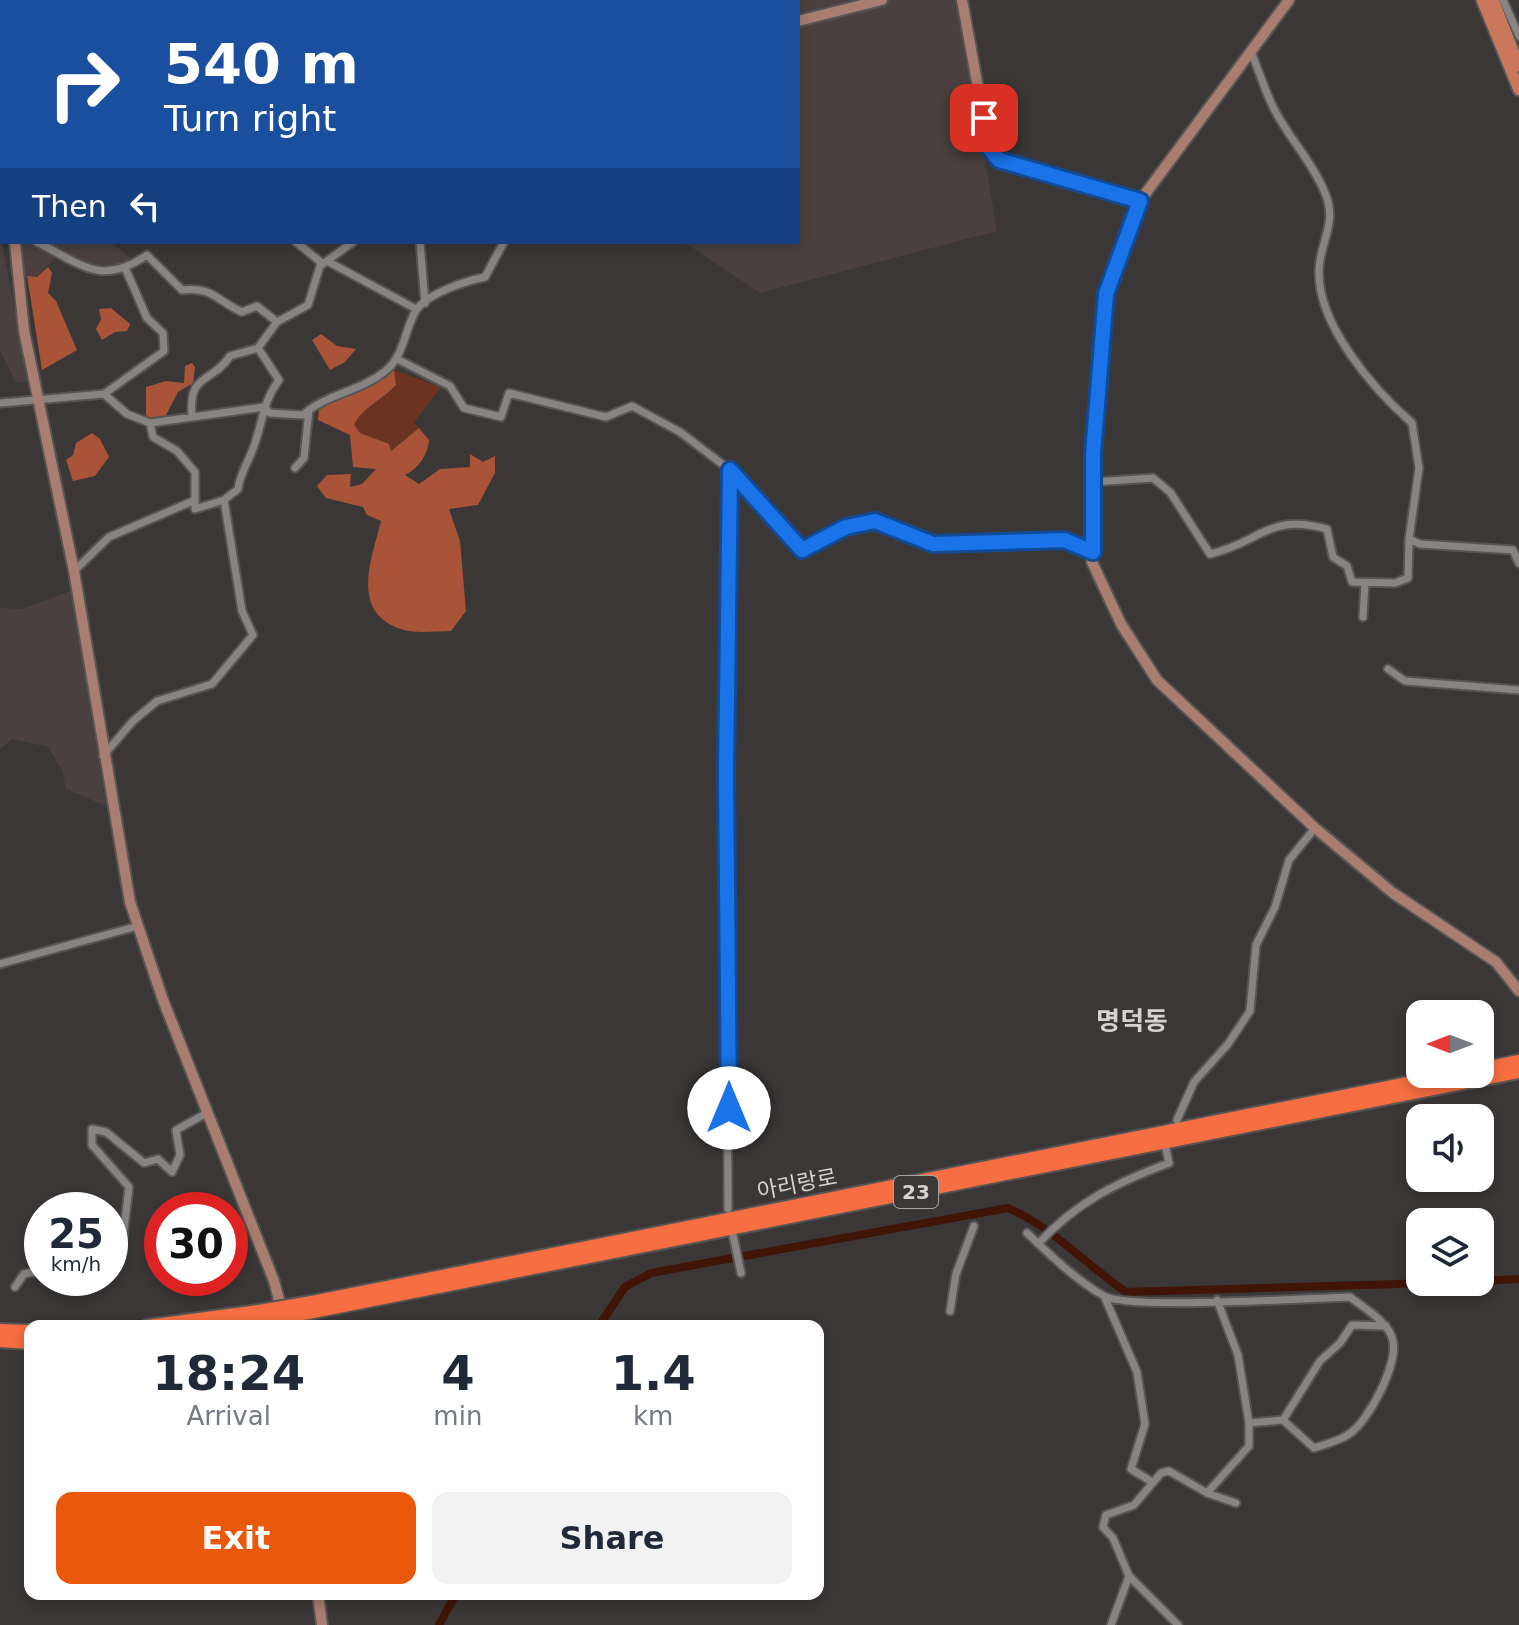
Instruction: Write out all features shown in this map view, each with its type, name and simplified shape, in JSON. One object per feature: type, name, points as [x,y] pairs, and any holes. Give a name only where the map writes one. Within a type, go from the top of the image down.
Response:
[{"type":"highway","points":[[1494,1066],[1519,1061]]},
{"type":"highway","name":"아리랑로","points":[[214,1320],[312,1307],[1519,1072]]},
{"type":"highway","name":"아리랑로","points":[[312,1307],[1406,1084]]},
{"type":"highway","name":"아리랑로","points":[[248,1320],[259,1316]]},
{"type":"highway","points":[[0,1330],[24,1331]]},
{"type":"highway","points":[[0,1341],[24,1343]]},
{"type":"main road","points":[[1482,0],[1519,90]]},
{"type":"main road","points":[[1493,0],[1519,66]]},
{"type":"street","points":[[800,20],[882,0]]},
{"type":"street","points":[[962,0],[989,148],[999,160],[1140,201]]},
{"type":"street","points":[[1289,0],[1140,201],[1106,294],[1093,482],[1092,562],[1121,624],[1157,680],[1315,828],[1393,893],[1496,962],[1519,991]]},
{"type":"street","points":[[1503,0],[1519,36]]},
{"type":"street","points":[[1093,482],[1153,478],[1170,492],[1210,554],[1229,550],[1270,527],[1298,521],[1327,529],[1333,557],[1347,566],[1352,582],[1395,583],[1408,578],[1409,539],[1419,468],[1412,423],[1396,409],[1326,317],[1319,267],[1332,215],[1325,192],[1274,109],[1251,52]]},
{"type":"street","points":[[15,244],[24,331],[74,571],[130,902],[207,1113],[274,1281],[284,1320]]},
{"type":"street","points":[[41,244],[96,272],[126,270],[147,255],[182,290],[202,288],[215,293],[222,303],[242,312],[257,306],[277,322]]},
{"type":"street","points":[[299,244],[325,262],[416,309]]},
{"type":"street","points":[[192,416],[190,395],[197,384],[224,365],[230,356],[258,348],[277,322],[308,305],[325,262],[350,244]]},
{"type":"street","points":[[420,244],[425,303]]},
{"type":"street","points":[[264,407],[270,413],[303,415],[321,400],[364,385],[397,359],[416,309],[460,282],[485,277],[503,244]]},
{"type":"street","points":[[0,403],[39,397],[75,398],[104,394],[164,351],[163,333],[147,318],[126,270]]},
{"type":"street","points":[[150,423],[153,437],[177,451],[195,472],[195,509],[204,509],[224,500],[238,489],[265,399],[279,380],[258,348]]},
{"type":"street","points":[[397,359],[450,386],[464,408],[501,417],[509,393],[606,417],[632,406],[680,432],[730,470],[802,550],[846,527],[875,521],[933,544],[1064,540],[1093,552]]},
{"type":"street","points":[[104,394],[127,414],[150,423],[264,407]]},
{"type":"street","points":[[295,468],[304,458],[309,410]]},
{"type":"street","points":[[728,1209],[726,772],[730,470]]},
{"type":"street","points":[[103,756],[133,721],[157,701],[212,684],[253,635],[242,611],[224,500]]},
{"type":"street","points":[[74,571],[109,537],[147,522],[175,506],[193,501]]},
{"type":"street","points":[[1409,539],[1420,544],[1513,550],[1519,563]]},
{"type":"street","points":[[1363,617],[1365,583]]},
{"type":"street","points":[[1388,669],[1405,681],[1519,690]]},
{"type":"street","points":[[1177,1120],[1194,1082],[1228,1044],[1250,1011],[1256,945],[1275,907],[1289,860],[1315,828]]},
{"type":"street","points":[[0,964],[138,926]]},
{"type":"street","points":[[128,1195],[129,1187],[92,1145],[92,1129],[106,1132],[144,1163],[158,1159],[172,1172],[180,1155],[176,1130],[207,1113]]},
{"type":"street","points":[[1040,1241],[1080,1203],[1123,1180],[1169,1163],[1166,1149]]},
{"type":"street","points":[[950,1311],[956,1274],[974,1226]]},
{"type":"street","points":[[1027,1233],[1105,1298],[1137,1372],[1145,1424],[1131,1469],[1152,1482]]},
{"type":"street","points":[[733,1235],[740,1270]]},
{"type":"street","points":[[15,1287],[24,1274]]},
{"type":"street","points":[[1105,1298],[1141,1302],[1350,1297],[1386,1326],[1394,1342],[1386,1380],[1366,1417],[1350,1434],[1314,1448],[1283,1420],[1249,1423]]},
{"type":"street","points":[[1207,1493],[1249,1446],[1249,1423],[1238,1355],[1219,1313],[1217,1300]]},
{"type":"street","points":[[1283,1420],[1320,1361],[1340,1343],[1352,1325],[1386,1326]]},
{"type":"street","points":[[1178,1625],[1129,1576],[1113,1538],[1103,1527],[1106,1515],[1134,1505],[1161,1473],[1169,1471],[1207,1493],[1236,1503]]},
{"type":"street","points":[[1111,1625],[1129,1576]]},
{"type":"street","points":[[319,1600],[322,1625]]},
{"type":"shaded area","points":[[800,0],[958,0],[997,231],[760,293],[687,244],[800,244]]},
{"type":"shaded area","points":[[18,244],[36,244],[56,256],[37,277],[20,276]]},
{"type":"shaded area","points":[[47,244],[113,244],[134,260],[123,268],[97,269]]},
{"type":"shaded area","points":[[0,245],[29,381],[16,383],[0,350]]},
{"type":"shaded area","points":[[48,267],[52,273],[48,293],[56,301],[77,350],[42,370],[27,276],[37,277]]},
{"type":"shaded area","points":[[111,308],[130,324],[127,331],[115,332],[102,340],[96,329],[101,319],[99,309]]},
{"type":"shaded area","points":[[321,334],[337,346],[356,349],[345,362],[330,370],[312,340]]},
{"type":"shaded area","points":[[192,363],[195,367],[193,383],[178,392],[165,417],[151,420],[146,415],[146,387],[166,381],[184,383],[185,366]]},
{"type":"shaded area","points":[[394,370],[441,387],[414,422],[419,428],[390,451],[389,444],[360,433],[353,425],[361,414],[396,385]]},
{"type":"shaded area","points":[[394,370],[396,385],[362,414],[354,425],[360,433],[389,444],[391,451],[419,428],[429,440],[427,451],[418,465],[405,475],[419,484],[440,469],[470,467],[470,454],[483,462],[495,456],[495,473],[478,505],[449,509],[460,541],[466,611],[451,631],[406,631],[385,621],[369,597],[368,582],[381,521],[367,515],[363,507],[326,498],[317,486],[327,475],[351,474],[350,487],[362,484],[376,469],[353,467],[350,435],[318,420],[319,408]]},
{"type":"shaded area","points":[[92,433],[100,439],[109,457],[95,476],[73,481],[66,460],[73,455],[76,443]]},
{"type":"shaded area","points":[[71,591],[106,806],[66,789],[62,770],[48,747],[12,739],[0,749],[0,608],[22,609]]},
{"type":"waterway","points":[[603,1320],[625,1287],[651,1273],[1008,1208],[1053,1235],[1126,1292],[1406,1284]]},
{"type":"waterway","points":[[1494,1280],[1519,1279]]},
{"type":"waterway","points":[[439,1625],[453,1600]]},
{"type":"district","name":"명덕동","points":[[1132,1021]]},
{"type":"route","points":[[729,1108],[726,772],[730,470],[802,550],[846,527],[875,521],[933,544],[1064,540],[1093,552],[1093,454],[1106,294],[1140,201],[999,160],[989,148],[984,118]]}]
